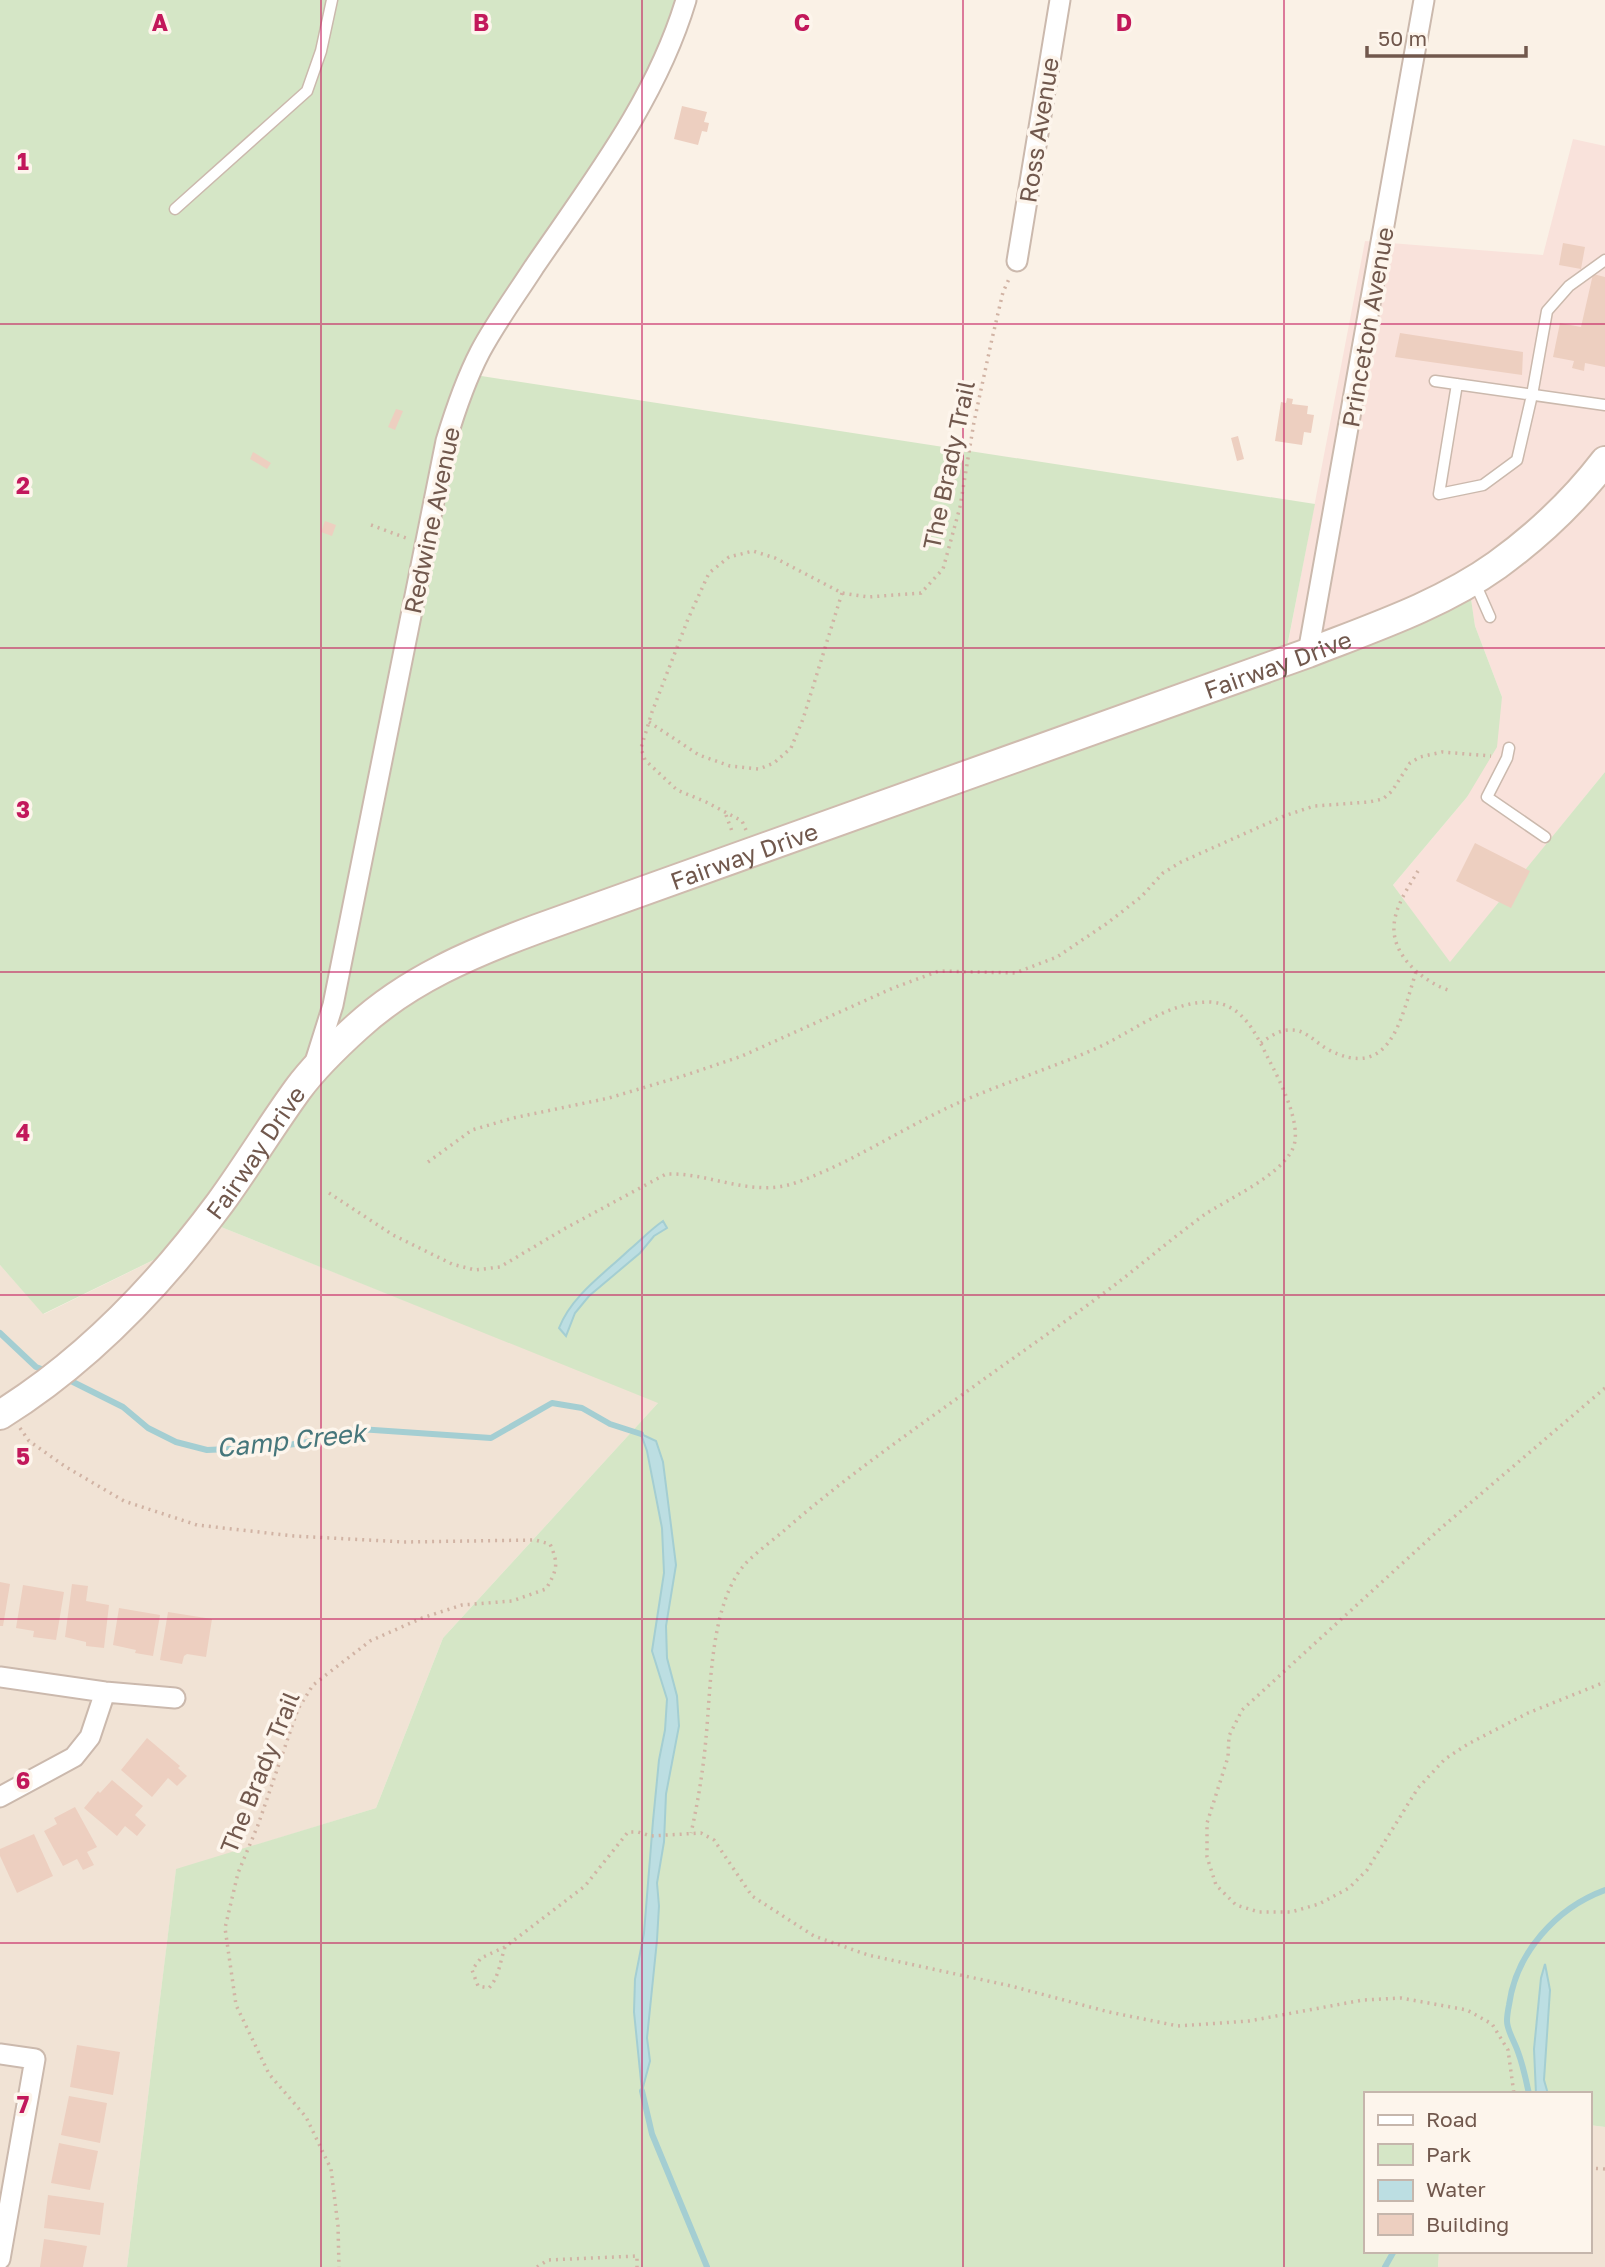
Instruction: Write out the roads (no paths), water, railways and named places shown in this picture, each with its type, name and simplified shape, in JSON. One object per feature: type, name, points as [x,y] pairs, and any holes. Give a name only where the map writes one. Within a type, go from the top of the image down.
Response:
[{"type":"street","name":"Redwine Avenue","points":[[299,1087],[316,1060],[332,1005],[446,441],[460,396],[480,352],[505,310],[625,133],[647,96],[667,53],[686,0]]},
{"type":"street","name":"Ross Avenue","points":[[1017,261],[1060,0]]},
{"type":"street","name":"Princeton Avenue","points":[[1308,653],[1424,0]]},
{"type":"street","name":"Fairway Drive","points":[[4,1412],[51,1379],[97,1339],[162,1275],[221,1201],[299,1087],[335,1048],[379,1009],[424,979],[459,959],[748,845],[1308,653],[1417,609],[1496,566],[1565,506],[1605,461]]},
{"type":"street","points":[[0,1677],[105,1692],[175,1698]]},
{"type":"street","points":[[0,1797],[74,1757],[90,1737],[105,1692]]},
{"type":"street","points":[[0,2054],[35,2059],[0,2259]]},
{"type":"lane","points":[[174,209],[307,91],[321,51],[332,0]]},
{"type":"lane","points":[[1457,384],[1439,494],[1483,485],[1517,460],[1547,311],[1569,286],[1605,260]]},
{"type":"lane","points":[[1435,381],[1605,405]]},
{"type":"lane","points":[[1473,579],[1490,617]]},
{"type":"lane","points":[[1508,753],[1487,797],[1545,837]]},
{"type":"water","points":[[663,1221],[667,1228],[654,1236],[640,1253],[589,1296],[575,1313],[566,1336],[559,1328],[580,1295]]},
{"type":"water","points":[[641,1434],[656,1441],[663,1462],[676,1565],[666,1626],[667,1658],[677,1696],[679,1726],[666,1794],[664,1842],[657,1883],[657,1940],[647,2038],[650,2061],[642,2091],[634,2012],[635,1979],[644,1933],[667,1699],[652,1651],[664,1573],[662,1528],[647,1451]]},
{"type":"water","points":[[1545,1964],[1550,1990],[1544,2080],[1547,2092],[1536,2092],[1534,2049],[1541,1978]]},
{"type":"waterway","name":"Camp Creek","points":[[0,1333],[36,1367],[47,1371]]},
{"type":"waterway","name":"Camp Creek","points":[[67,1379],[123,1407],[148,1428],[176,1442],[207,1450],[303,1443],[359,1429],[491,1438],[552,1403],[582,1408],[610,1424],[641,1434]]},
{"type":"waterway","points":[[1528,2092],[1517,2048],[1507,2025],[1513,1986],[1520,1968],[1541,1935],[1570,1908],[1605,1890]]},
{"type":"waterway","name":"Camp Creek","points":[[642,2091],[652,2134],[707,2267]]},
{"type":"waterway","points":[[1385,2267],[1393,2253]]}]
